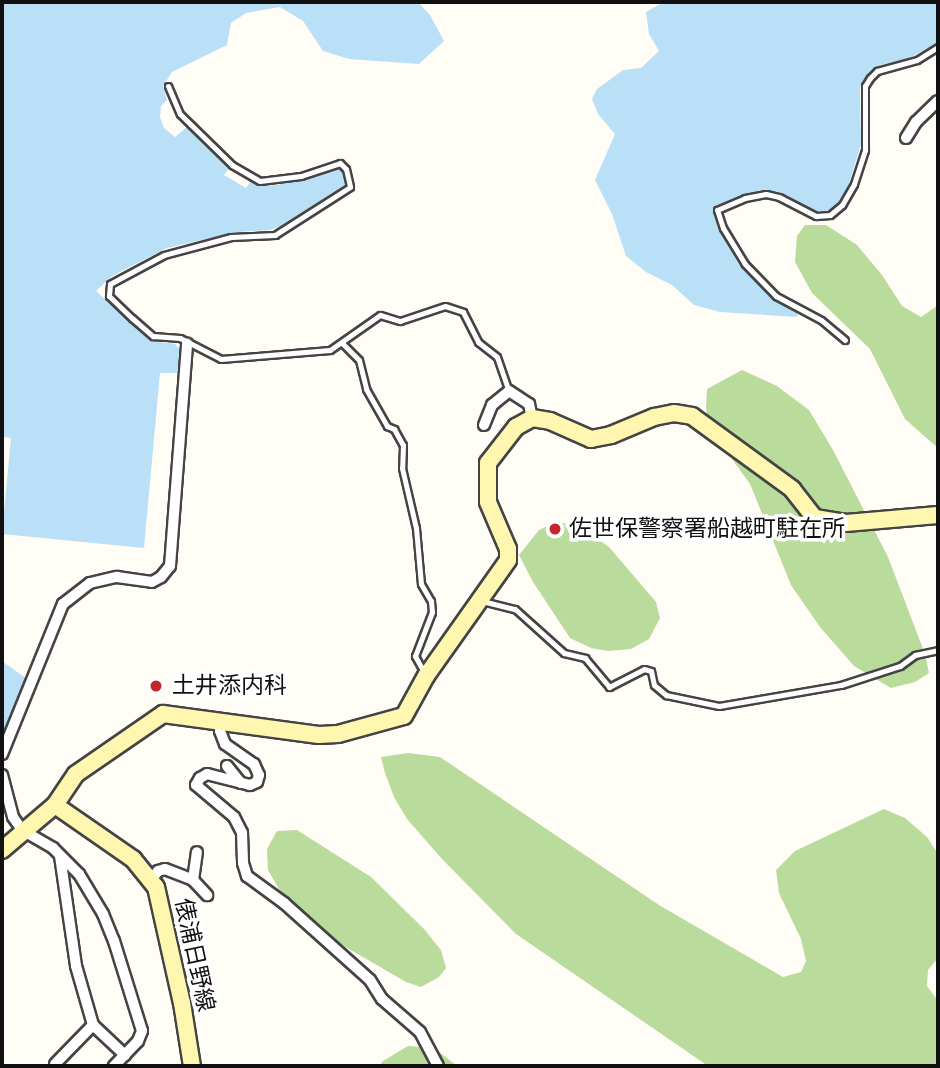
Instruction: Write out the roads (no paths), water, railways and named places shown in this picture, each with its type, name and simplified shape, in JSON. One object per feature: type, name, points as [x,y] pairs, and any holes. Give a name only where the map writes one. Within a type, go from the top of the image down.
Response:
[{"type":"street","points":[[906,138],[916,122],[938,101]]},
{"type":"street","points":[[2,754],[63,604],[90,583],[117,577],[152,582],[161,577],[170,566],[187,344]]},
{"type":"street","points":[[484,425],[492,405],[509,391],[529,404],[532,418]]},
{"type":"street","points":[[2,850],[55,804],[76,774],[163,714],[319,735],[338,734],[404,716],[426,676],[503,570],[508,548],[488,502],[488,463],[516,426],[532,418],[550,421],[591,439],[611,435],[674,413],[692,416],[792,489],[815,518],[846,523],[938,515]]},
{"type":"street","points":[[221,720],[220,731],[225,744],[254,764],[259,775],[257,782],[250,785],[207,775],[200,778],[196,786],[234,817],[242,833],[243,863],[247,876],[284,903],[370,980],[382,999],[420,1032],[438,1066]]},
{"type":"street","points":[[227,766],[242,783]]},
{"type":"street","points":[[2,775],[13,817],[22,830],[60,856],[79,874],[103,914],[114,941],[142,1031],[138,1041],[114,1066]]},
{"type":"street","name":"俵浦日野線","points":[[55,804],[132,859],[151,880],[163,914],[183,1003],[192,1066]]},
{"type":"street","points":[[193,880],[197,852]]},
{"type":"street","points":[[60,856],[76,966],[93,1025],[125,1055]]},
{"type":"street","points":[[151,880],[158,871],[165,869],[193,880],[207,895]]},
{"type":"street","points":[[55,1064],[93,1025]]},
{"type":"lane","points":[[845,340],[821,320],[776,296],[745,264],[723,228],[717,210],[745,198],[766,194],[779,197],[816,216],[830,215],[842,205],[854,184],[865,150],[865,86],[870,78],[877,71],[917,60],[938,47]]},
{"type":"lane","points":[[168,86],[180,114],[232,165],[260,181],[302,176],[340,163],[346,169],[350,187],[275,235],[231,237],[164,255],[110,284],[109,296],[153,336],[180,338],[187,344],[221,359],[330,349],[380,315],[400,321],[445,306],[463,313],[478,342],[497,357],[509,391]]},
{"type":"lane","points":[[342,343],[359,360],[366,389],[387,426],[394,429],[403,445],[402,468],[416,528],[421,584],[431,601],[432,612],[415,656],[426,676]]},
{"type":"lane","points":[[480,600],[515,609],[565,653],[585,658],[609,687],[644,669],[651,671],[654,685],[666,695],[719,706],[841,685],[900,666],[915,655],[938,650]]},
{"type":"water","points":[[2,2],[418,2],[430,15],[444,41],[419,64],[349,59],[323,51],[303,21],[280,7],[246,13],[231,23],[227,45],[172,72],[163,86],[167,100],[161,106],[160,117],[164,128],[175,137],[188,126],[230,167],[224,175],[246,188],[252,179],[261,186],[278,185],[337,168],[344,170],[346,184],[281,226],[270,230],[237,232],[167,248],[112,276],[96,291],[151,341],[175,344],[181,351],[178,373],[160,373],[144,548],[2,534],[11,438],[2,437]]},
{"type":"water","points":[[664,2],[938,2],[938,42],[908,59],[880,65],[860,86],[861,144],[847,190],[834,208],[823,212],[809,210],[780,192],[760,190],[713,208],[720,232],[738,263],[770,297],[798,312],[797,317],[720,312],[694,305],[672,285],[646,272],[626,256],[612,214],[595,180],[615,134],[598,114],[592,99],[597,89],[623,70],[641,68],[659,51],[649,34],[646,12]]},
{"type":"water","points":[[2,661],[27,679],[2,742]]},
{"type":"place","name":"佐世保警察署船越町駐在所","points":[[555,529]]},
{"type":"place","name":"土井添内科","points":[[156,686]]}]
